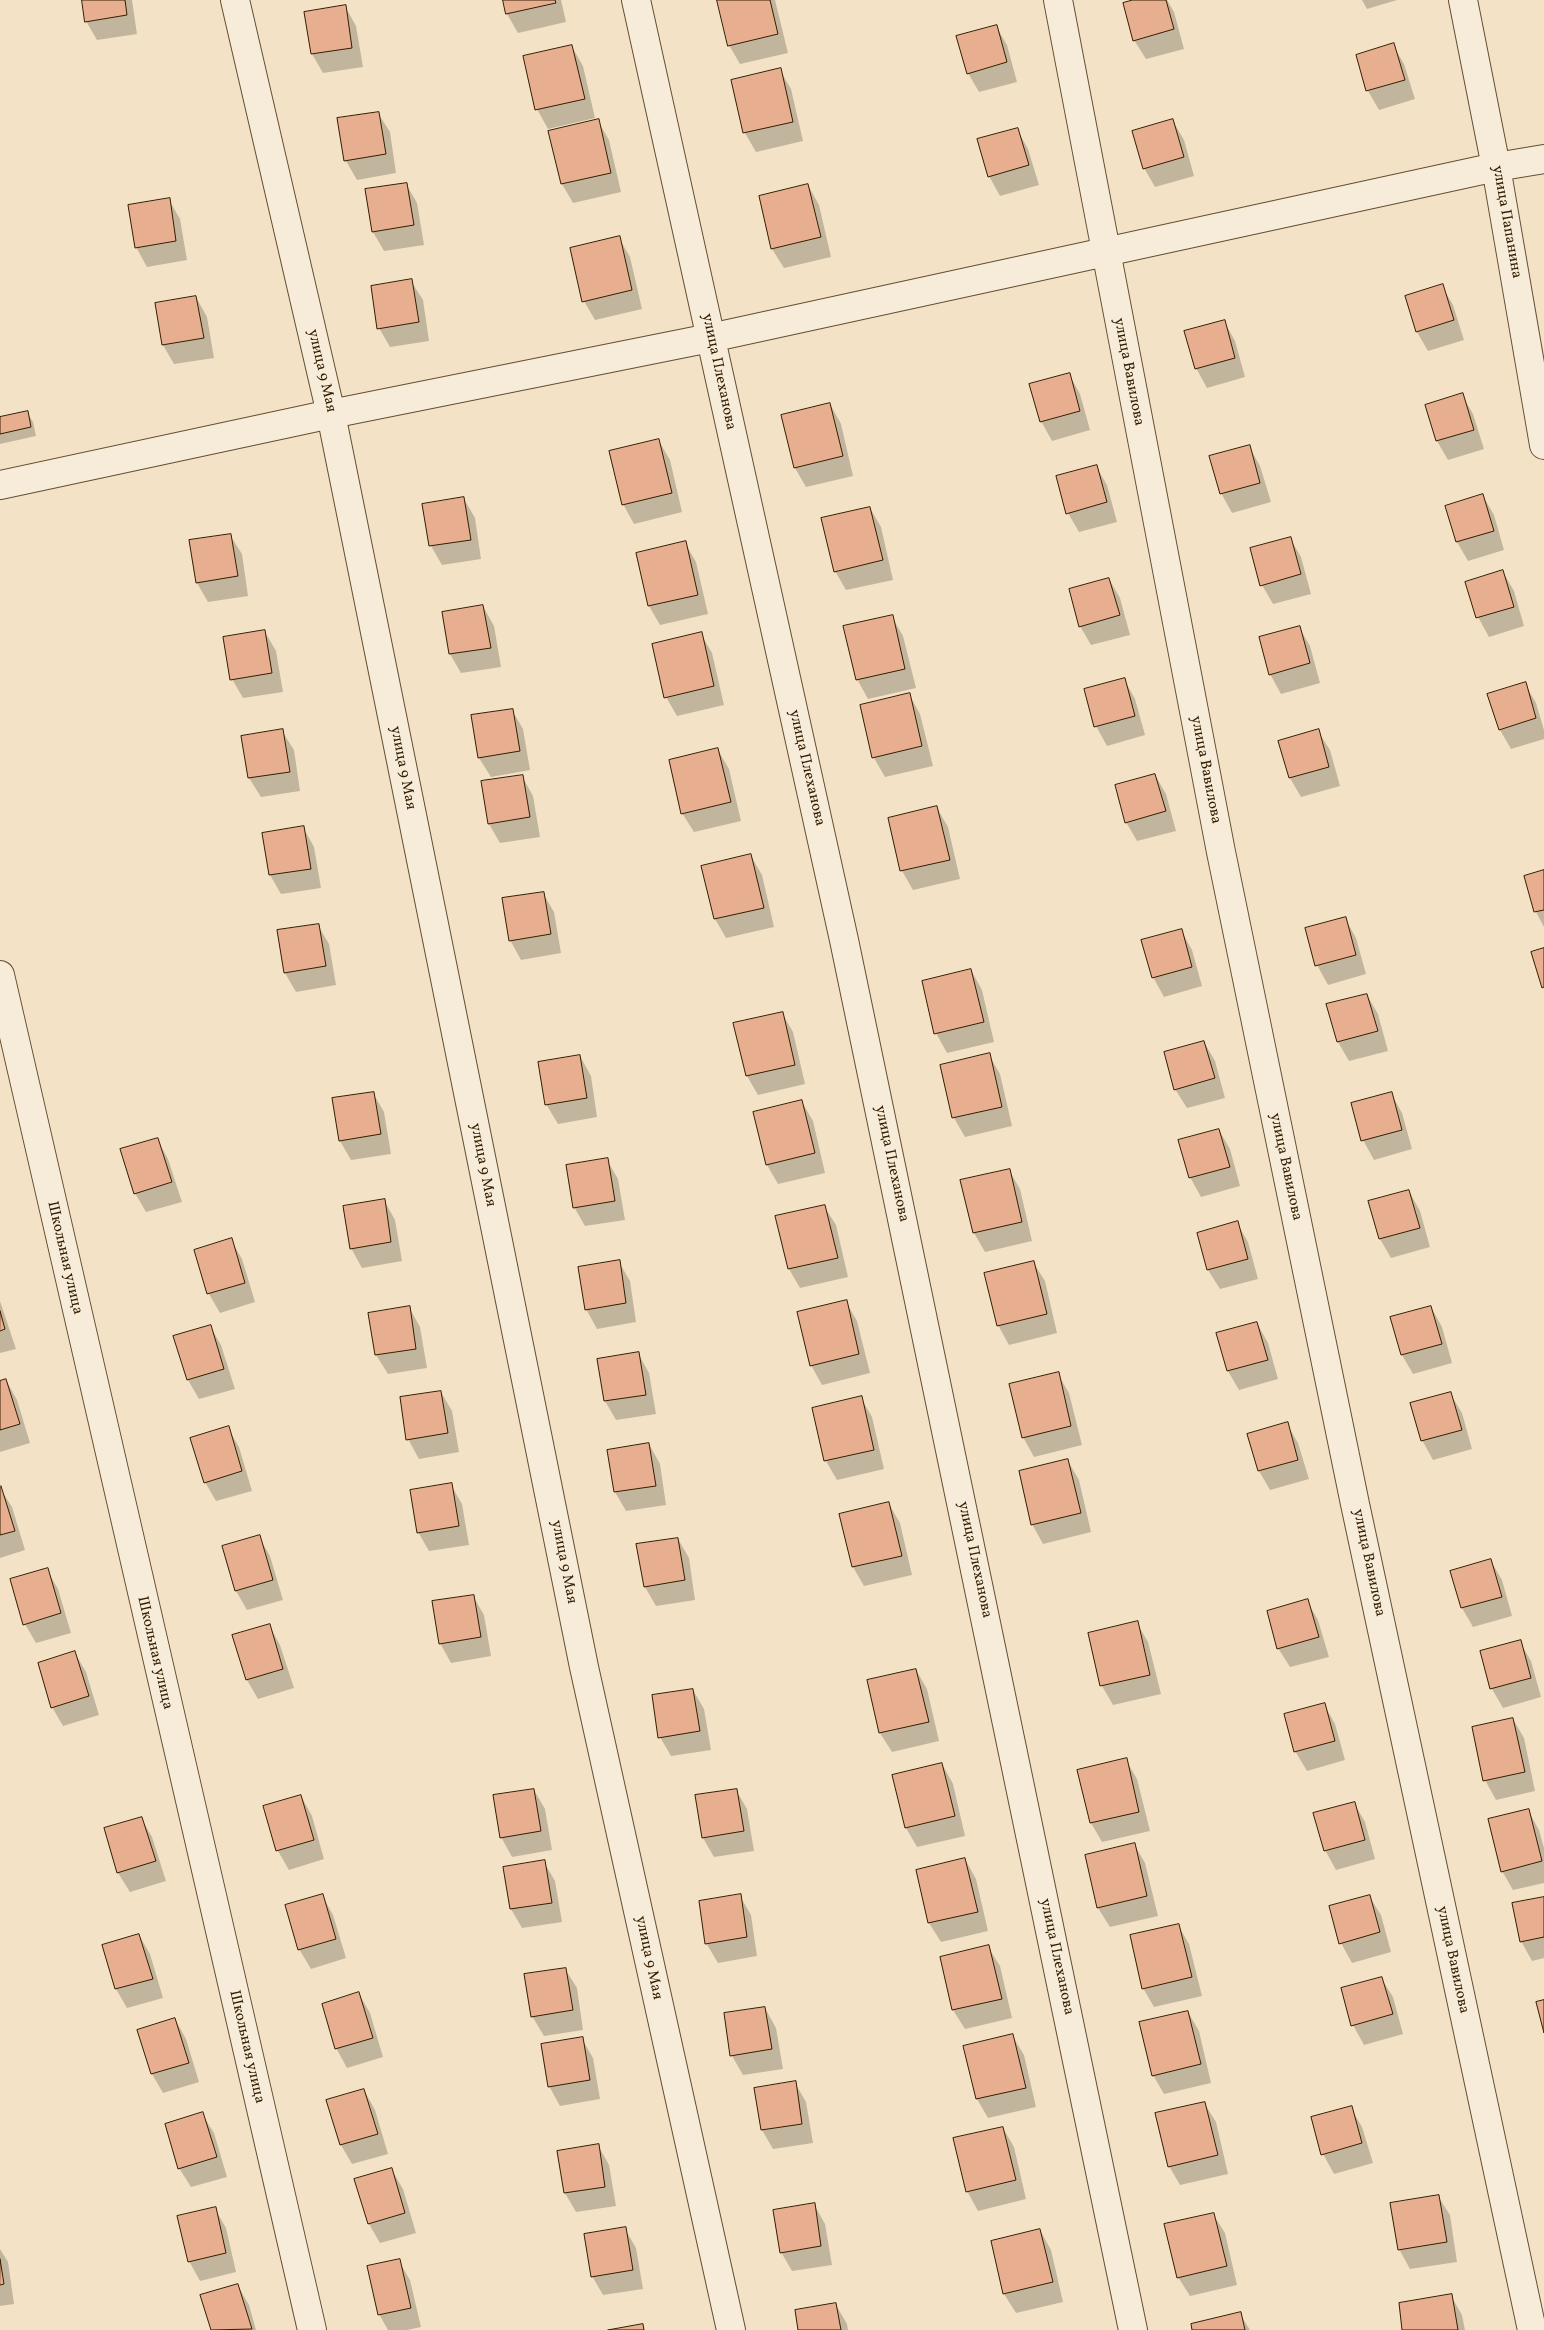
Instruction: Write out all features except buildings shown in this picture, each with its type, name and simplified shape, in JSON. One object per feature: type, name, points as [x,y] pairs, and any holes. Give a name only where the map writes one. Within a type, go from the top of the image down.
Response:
[{"type":"street","name":"улица 9 Мая","points":[[235,0],[331,414],[584,1667],[731,2330]]},
{"type":"street","name":"улица Плеханова","points":[[636,0],[846,950],[1133,2330]]},
{"type":"street","name":"улица Вавилова","points":[[1058,0],[1221,852],[1355,1504],[1532,2330]]},
{"type":"street","name":"улица Папанина","points":[[1463,0],[1496,167],[1544,445]]},
{"type":"street","points":[[0,485],[331,414],[710,338],[1496,167],[1544,159]]},
{"type":"street","name":"Школьная улица","points":[[0,975],[312,2330]]}]
